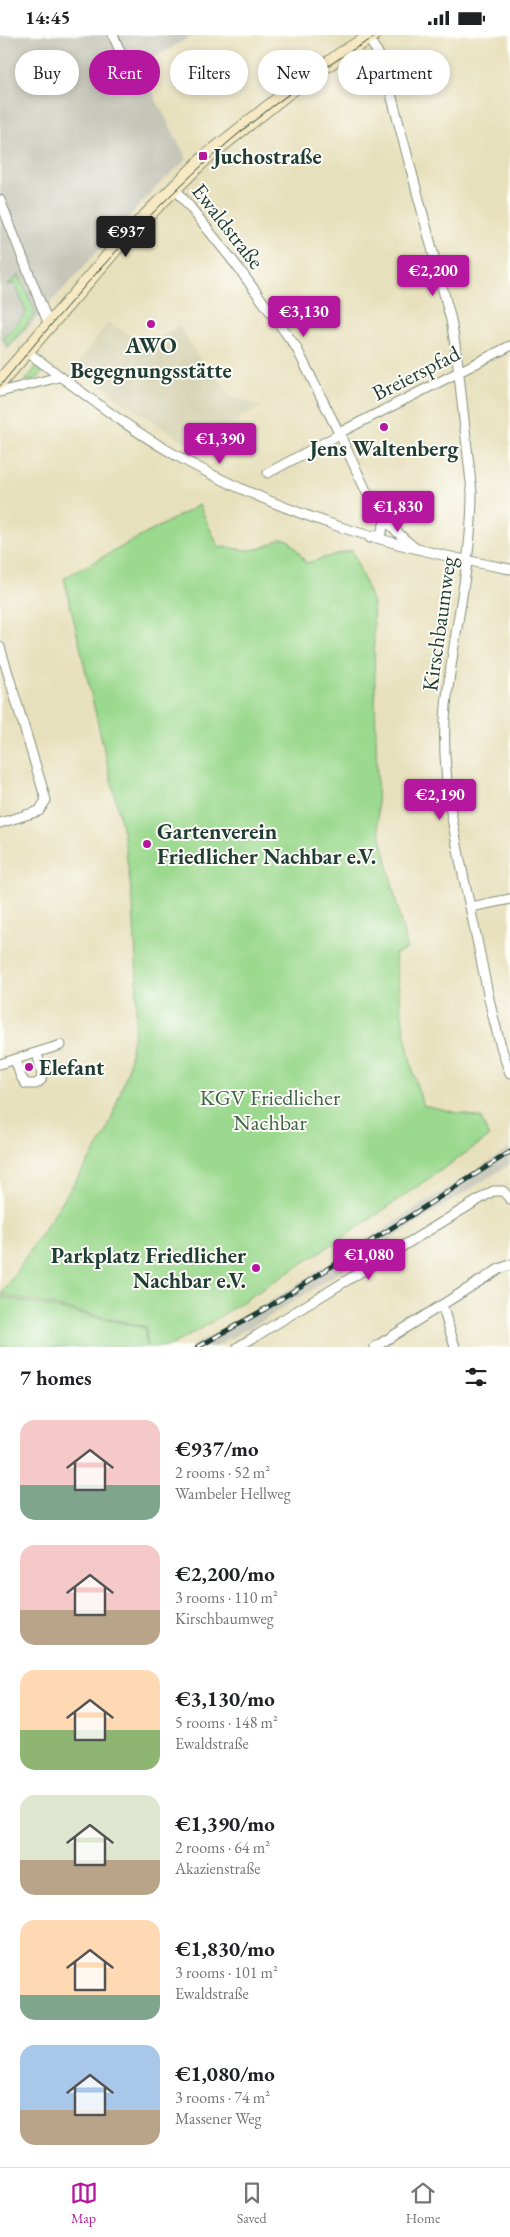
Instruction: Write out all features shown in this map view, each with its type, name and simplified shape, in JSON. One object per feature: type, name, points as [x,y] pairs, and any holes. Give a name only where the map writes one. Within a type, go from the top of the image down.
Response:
[{"type":"main road","points":[[0,382],[127,235],[205,158],[249,121],[316,72],[370,37]]},
{"type":"street","points":[[113,35],[119,50]]},
{"type":"street","name":"Kirschbaumweg","points":[[370,37],[378,53],[402,130],[451,320],[459,373],[472,492],[468,561],[447,698],[444,757],[451,813],[496,1032],[510,1073]]},
{"type":"street","name":"Ewaldstraße","points":[[174,187],[287,333],[304,362],[368,495],[385,522],[420,551]]},
{"type":"street","points":[[0,200],[49,325]]},
{"type":"street","name":"Breierspfad","points":[[268,473],[352,427],[510,346]]},
{"type":"street","points":[[26,351],[114,417],[154,442],[232,485],[275,504],[370,538],[420,551],[510,569]]},
{"type":"street","points":[[0,392],[59,377]]},
{"type":"street","points":[[370,538],[381,533],[385,522]]},
{"type":"street","points":[[0,647],[46,801],[39,811],[0,823]]},
{"type":"street","points":[[470,907],[510,899]]},
{"type":"street","points":[[0,1064],[61,1045]]},
{"type":"street","points":[[15,1059],[21,1077],[26,1084],[36,1084],[41,1080],[42,1073],[37,1053]]},
{"type":"street","points":[[238,1347],[493,1191],[503,1191],[510,1199]]},
{"type":"street","points":[[375,1347],[499,1269],[510,1265]]},
{"type":"street","points":[[442,1305],[455,1347]]},
{"type":"shaded area","points":[[0,35],[193,35],[160,55],[160,50],[89,50],[89,95],[154,95],[187,159],[154,189],[7,351],[0,337]]},
{"type":"shaded area","points":[[108,322],[147,346],[179,326],[206,369],[211,367],[229,395],[261,407],[237,420],[245,432],[239,443],[232,439],[221,459],[182,440],[123,402],[77,365]]},
{"type":"shaded area","points":[[510,1148],[510,1164],[267,1318],[215,1347],[191,1347],[268,1303]]},
{"type":"green space","points":[[19,275],[36,313],[8,347],[4,338],[26,313],[15,283],[8,285]]},
{"type":"green space","points":[[37,366],[42,370],[40,376],[24,382]]},
{"type":"green space","name":"KGV Friedlicher Nachbar","points":[[199,505],[219,548],[227,547],[250,550],[285,539],[297,550],[306,563],[352,550],[373,603],[378,823],[407,949],[395,954],[412,1068],[423,1105],[481,1118],[489,1137],[356,1229],[202,1328],[168,1347],[147,1347],[146,1327],[2,1294],[106,1134],[128,1070],[136,1017],[137,980],[133,904],[123,831],[64,578]]},
{"type":"green space","points":[[0,1296],[145,1328],[146,1347],[0,1347]]},
{"type":"tram line","points":[[0,386],[67,306],[137,229],[174,192],[251,123],[324,69],[379,35]]},
{"type":"railway","points":[[198,1347],[265,1309],[510,1152]]},
{"type":"place","name":"Juchostraße","points":[[203,156]]},
{"type":"place","name":"AWO Begegnungsstätte","points":[[151,324]]},
{"type":"place","name":"Jens Waltenberg","points":[[384,427]]},
{"type":"place","name":"Gartenverein Friedlicher Nachbar e.V.","points":[[147,844]]},
{"type":"place","name":"Elefant","points":[[29,1067]]},
{"type":"place","name":"Parkplatz Friedlicher Nachbar e.V.","points":[[256,1268]]}]
